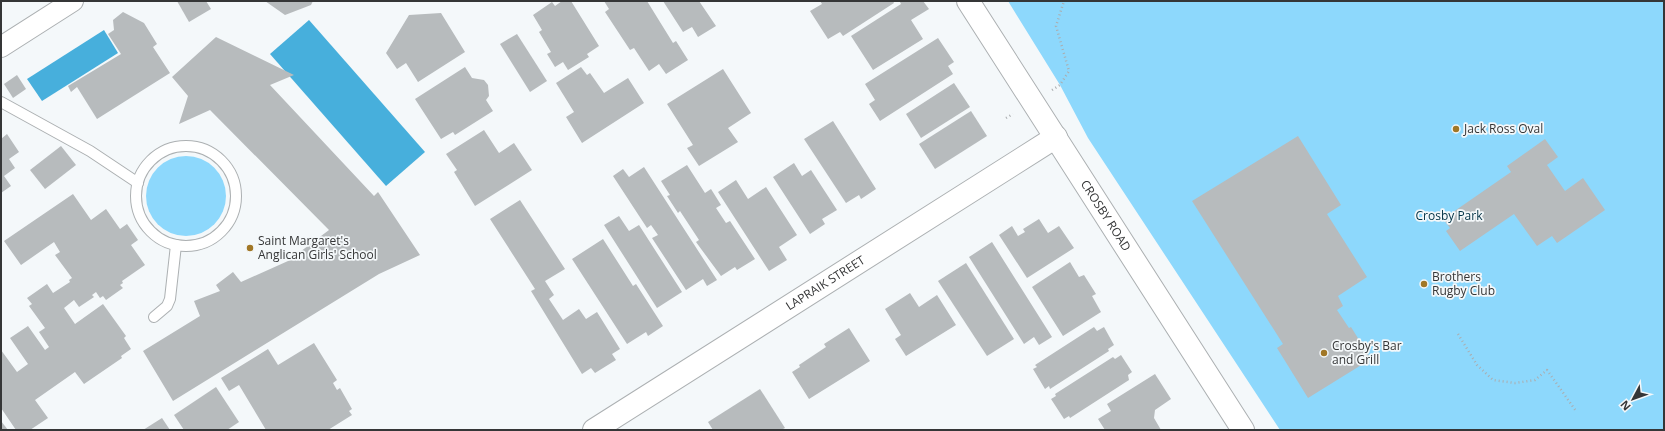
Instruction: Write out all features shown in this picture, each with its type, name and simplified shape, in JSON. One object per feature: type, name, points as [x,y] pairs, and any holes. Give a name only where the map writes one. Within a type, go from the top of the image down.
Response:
[{"type":"street","points":[[1,47],[73,1]]},
{"type":"street","name":"CROSBY ROAD","points":[[968,1],[1243,430]]},
{"type":"street","name":"LAPRAIK STREET","points":[[594,430],[1056,137]]},
{"type":"lane","points":[[1,102],[90,151],[138,182]]},
{"type":"lane","points":[[183,147],[198,148],[213,154],[224,164],[232,178],[236,193],[235,208],[229,222],[219,234],[206,242],[192,246],[176,245],[155,235],[141,217],[136,194],[138,182],[145,169],[155,157],[168,150],[183,147]]},
{"type":"lane","points":[[154,317],[167,306],[170,300],[176,245]]},
{"type":"path","points":[[1051,91],[1060,85],[1070,71],[1056,26],[1064,1]]},
{"type":"path","points":[[1458,334],[1477,365],[1493,380],[1515,383],[1535,380],[1548,370],[1576,411]]},
{"type":"green space","name":"Brothers Rugby Club","points":[[1008,1],[1664,1],[1664,430],[1280,430],[1088,138],[1060,85]]},
{"type":"green space","points":[[186,156],[201,159],[214,168],[223,181],[226,196],[223,211],[214,224],[201,233],[186,236],[171,233],[158,224],[149,211],[146,196],[149,181],[158,168],[171,159]]},
{"type":"shaded area","points":[[309,20],[425,152],[386,186],[270,54]]},
{"type":"shaded area","points":[[104,30],[118,53],[42,101],[27,79]]},
{"type":"building","points":[[177,1],[206,1],[211,9],[189,22]]},
{"type":"building","points":[[265,1],[313,1],[311,5],[285,15]]},
{"type":"building","points":[[562,1],[571,1],[599,46],[587,54],[589,57],[568,70],[563,62],[555,67],[547,54],[551,52],[539,32],[542,30],[533,15],[552,2],[555,6]]},
{"type":"building","points":[[604,1],[647,1],[673,43],[676,41],[688,60],[666,74],[659,64],[649,71],[634,48],[630,50],[605,12],[609,9]]},
{"type":"building","points":[[663,1],[699,1],[716,26],[698,37],[692,27],[683,32]]},
{"type":"building","points":[[820,1],[893,1],[894,3],[843,36],[840,32],[828,39],[810,11],[822,4]]},
{"type":"building","points":[[901,1],[923,1],[929,9],[911,20],[923,39],[873,70],[851,36],[901,4]]},
{"type":"building","points":[[123,12],[144,23],[157,44],[153,47],[170,73],[97,119],[77,87],[71,92],[68,86],[121,54],[108,34],[114,30],[113,20]]},
{"type":"building","points":[[441,13],[465,52],[418,82],[406,63],[397,69],[386,53],[409,15]]},
{"type":"building","points":[[517,34],[547,81],[530,92],[500,44]]},
{"type":"building","points":[[216,37],[294,75],[270,85],[374,196],[378,192],[420,255],[379,274],[173,401],[143,351],[200,316],[194,301],[220,291],[216,285],[233,272],[241,282],[288,261],[329,230],[210,110],[179,124],[188,96],[172,77]]},
{"type":"building","points":[[938,38],[954,62],[948,66],[953,74],[880,121],[869,104],[875,100],[865,84]]},
{"type":"building","points":[[465,67],[472,78],[484,80],[488,85],[489,96],[486,100],[493,111],[455,135],[453,132],[441,139],[415,99]]},
{"type":"building","points":[[581,67],[587,75],[590,73],[604,93],[628,78],[644,103],[582,143],[566,117],[574,112],[556,83]]},
{"type":"building","points":[[723,69],[751,113],[728,128],[738,142],[699,166],[687,148],[693,145],[667,104]]},
{"type":"building","points":[[17,75],[26,89],[13,98],[4,84]]},
{"type":"building","points":[[954,83],[970,107],[921,138],[906,114]]},
{"type":"building","points":[[971,111],[987,136],[935,169],[919,144]]},
{"type":"building","points":[[833,121],[876,189],[861,199],[859,195],[846,203],[804,139]]},
{"type":"building","points":[[484,130],[499,153],[514,143],[532,170],[475,206],[454,172],[457,170],[446,154]]},
{"type":"building","points":[[7,134],[19,152],[9,159],[15,168],[4,176],[11,186],[1,193],[1,139]]},
{"type":"building","points":[[1298,136],[1341,205],[1327,214],[1367,277],[1338,296],[1343,306],[1337,310],[1349,328],[1351,327],[1371,359],[1308,398],[1277,348],[1283,344],[1192,201]]},
{"type":"building","name":"Brothers Rugby Club","points":[[1545,139],[1558,157],[1547,165],[1565,191],[1583,178],[1605,210],[1557,243],[1552,236],[1537,246],[1514,214],[1460,251],[1446,231],[1450,228],[1443,219],[1511,172],[1507,166]]},
{"type":"building","points":[[61,146],[76,165],[45,189],[30,170]]},
{"type":"building","points":[[794,163],[802,176],[811,170],[837,210],[822,219],[825,224],[810,234],[773,177]]},
{"type":"building","points":[[687,165],[705,193],[711,189],[721,205],[716,208],[726,223],[730,221],[755,259],[737,270],[735,267],[721,276],[696,242],[699,240],[680,211],[678,213],[667,196],[670,195],[661,181]]},
{"type":"building","points":[[644,167],[717,280],[707,286],[703,279],[686,290],[652,238],[658,235],[651,225],[647,228],[613,176],[623,169],[629,177]]},
{"type":"building","points":[[736,180],[748,199],[766,187],[797,235],[779,247],[787,260],[769,271],[718,192]]},
{"type":"building","points":[[73,194],[91,220],[106,209],[120,229],[127,224],[138,240],[131,245],[145,265],[122,281],[123,283],[120,285],[123,288],[106,300],[103,296],[100,298],[96,292],[92,295],[94,297],[79,307],[74,300],[64,308],[75,324],[103,304],[126,336],[124,338],[131,349],[121,356],[122,358],[84,384],[75,372],[35,400],[48,418],[30,430],[16,430],[1,408],[1,350],[17,372],[28,364],[10,338],[28,326],[45,350],[49,347],[39,332],[45,328],[29,306],[32,304],[27,298],[47,284],[53,293],[70,282],[69,280],[72,278],[55,255],[60,252],[54,242],[21,265],[4,241]]},
{"type":"building","points":[[520,200],[565,269],[545,281],[554,295],[549,299],[563,320],[579,309],[586,319],[597,312],[620,349],[612,354],[616,360],[595,373],[591,368],[582,374],[531,291],[535,289],[490,219]]},
{"type":"building","points":[[619,216],[629,231],[639,225],[682,292],[657,308],[604,225]]},
{"type":"building","points":[[1039,219],[1048,233],[1059,226],[1074,248],[1027,278],[999,235],[1012,226],[1018,236],[1025,232],[1023,229]]},
{"type":"building","points":[[603,239],[633,286],[636,284],[663,326],[648,336],[646,332],[627,344],[572,259]]},
{"type":"building","points":[[992,242],[1052,337],[1039,345],[1034,337],[1024,344],[969,257]]},
{"type":"building","points":[[1070,262],[1079,277],[1084,275],[1096,294],[1092,296],[1101,312],[1063,336],[1032,287]]},
{"type":"building","points":[[966,263],[1014,339],[987,356],[938,281]]},
{"type":"building","points":[[910,293],[919,307],[937,295],[956,325],[906,356],[895,339],[901,335],[885,309]]},
{"type":"building","points":[[1094,327],[1097,331],[1104,327],[1114,345],[1108,349],[1109,351],[1050,389],[1049,386],[1045,389],[1033,369],[1037,367],[1035,365]]},
{"type":"building","points":[[849,328],[870,361],[809,399],[792,372],[800,367],[799,365],[826,347],[824,344]]},
{"type":"building","points":[[314,343],[337,380],[333,383],[337,390],[340,388],[352,409],[349,411],[352,415],[328,430],[266,430],[239,385],[229,391],[221,378],[268,349],[278,365]]},
{"type":"building","points":[[1121,355],[1132,372],[1128,375],[1129,380],[1070,418],[1069,416],[1064,419],[1051,399],[1056,396],[1055,394],[1113,357],[1115,359]]},
{"type":"building","points":[[1155,374],[1171,399],[1155,410],[1154,418],[1161,430],[1105,430],[1098,419],[1111,411],[1107,404]]},
{"type":"building","points":[[216,387],[239,422],[227,430],[184,430],[174,415]]},
{"type":"building","points":[[760,389],[785,428],[781,430],[713,430],[708,422]]},
{"type":"building","points":[[162,418],[170,430],[143,430]]},
{"type":"building","points":[[1,421],[8,430],[1,430]]},
{"type":"place","name":"Jack Ross Oval","points":[[1456,129]]},
{"type":"place","name":"Saint Margaret's Anglican Girls' School","points":[[250,248]]},
{"type":"place","name":"Brothers Rugby Club","points":[[1424,284]]},
{"type":"place","name":"Crosby's Bar and Grill","points":[[1324,353]]},
{"type":"park label","name":"Crosby Park","points":[[1449,216]]}]
